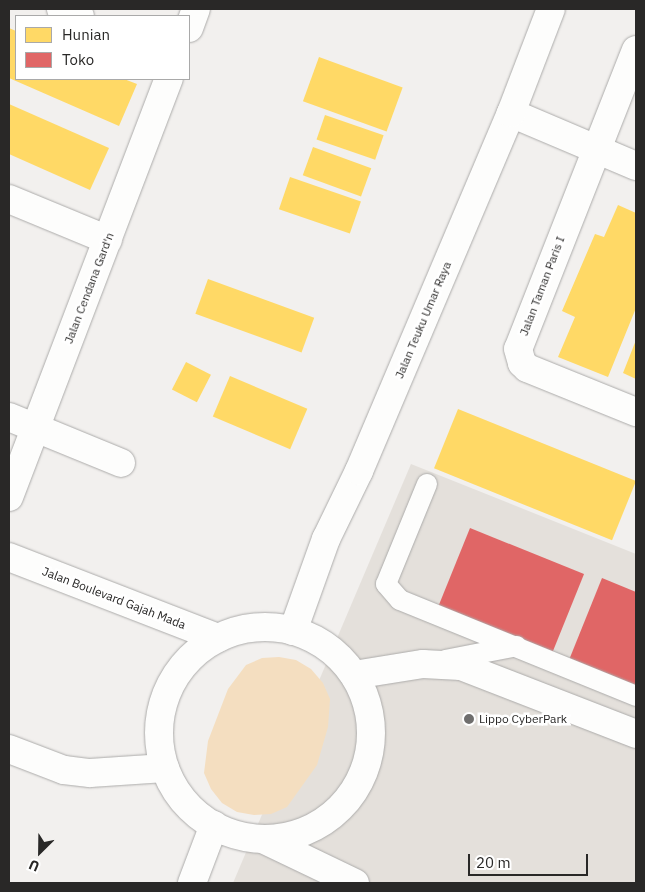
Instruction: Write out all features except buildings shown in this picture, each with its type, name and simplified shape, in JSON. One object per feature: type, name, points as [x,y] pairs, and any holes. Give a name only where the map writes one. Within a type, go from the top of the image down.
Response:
[{"type":"street","points":[[62,9],[77,15]]},
{"type":"street","points":[[190,25],[196,9]]},
{"type":"street","name":"Jalan Teuku Umar Raya","points":[[293,631],[326,539],[359,471],[511,113],[551,9]]},
{"type":"street","name":"Jalan Taman Paris I","points":[[636,50],[595,148],[518,349],[527,368],[636,412]]},
{"type":"street","name":"Jalan Cendana Gard'n","points":[[9,497],[169,80]]},
{"type":"street","points":[[511,113],[636,166]]},
{"type":"street","points":[[9,199],[108,240]]},
{"type":"street","points":[[9,417],[122,463]]},
{"type":"street","name":"Jalan Boulevard Gajah Mada","points":[[9,557],[218,638]]},
{"type":"street","points":[[268,627],[293,631],[317,640],[338,656],[354,675],[366,698],[371,723],[370,748],[364,773],[351,795],[327,819],[288,836],[263,838],[238,835],[214,825],[193,810],[177,790],[165,768],[160,742],[160,717],[167,692],[191,658],[218,638],[243,630],[268,627]]},
{"type":"street","points":[[354,675],[378,669],[423,664],[461,666],[636,734]]},
{"type":"street","points":[[9,749],[64,770],[90,773],[165,768]]},
{"type":"street","points":[[192,883],[214,825]]},
{"type":"street","points":[[263,838],[355,883]]},
{"type":"lane","points":[[427,484],[386,584],[400,600],[636,696]]},
{"type":"lane","points":[[423,664],[517,646]]},
{"type":"shaded area","name":"Lippo CyberPark","points":[[411,464],[636,554],[636,883],[233,883]]},
{"type":"shaded area","points":[[279,657],[296,660],[311,669],[323,683],[330,699],[328,727],[317,765],[287,807],[271,814],[254,815],[237,812],[222,803],[211,789],[204,773],[208,741],[228,689],[246,665],[262,658]]},
{"type":"place","name":"Lippo CyberPark","points":[[469,719]]}]
